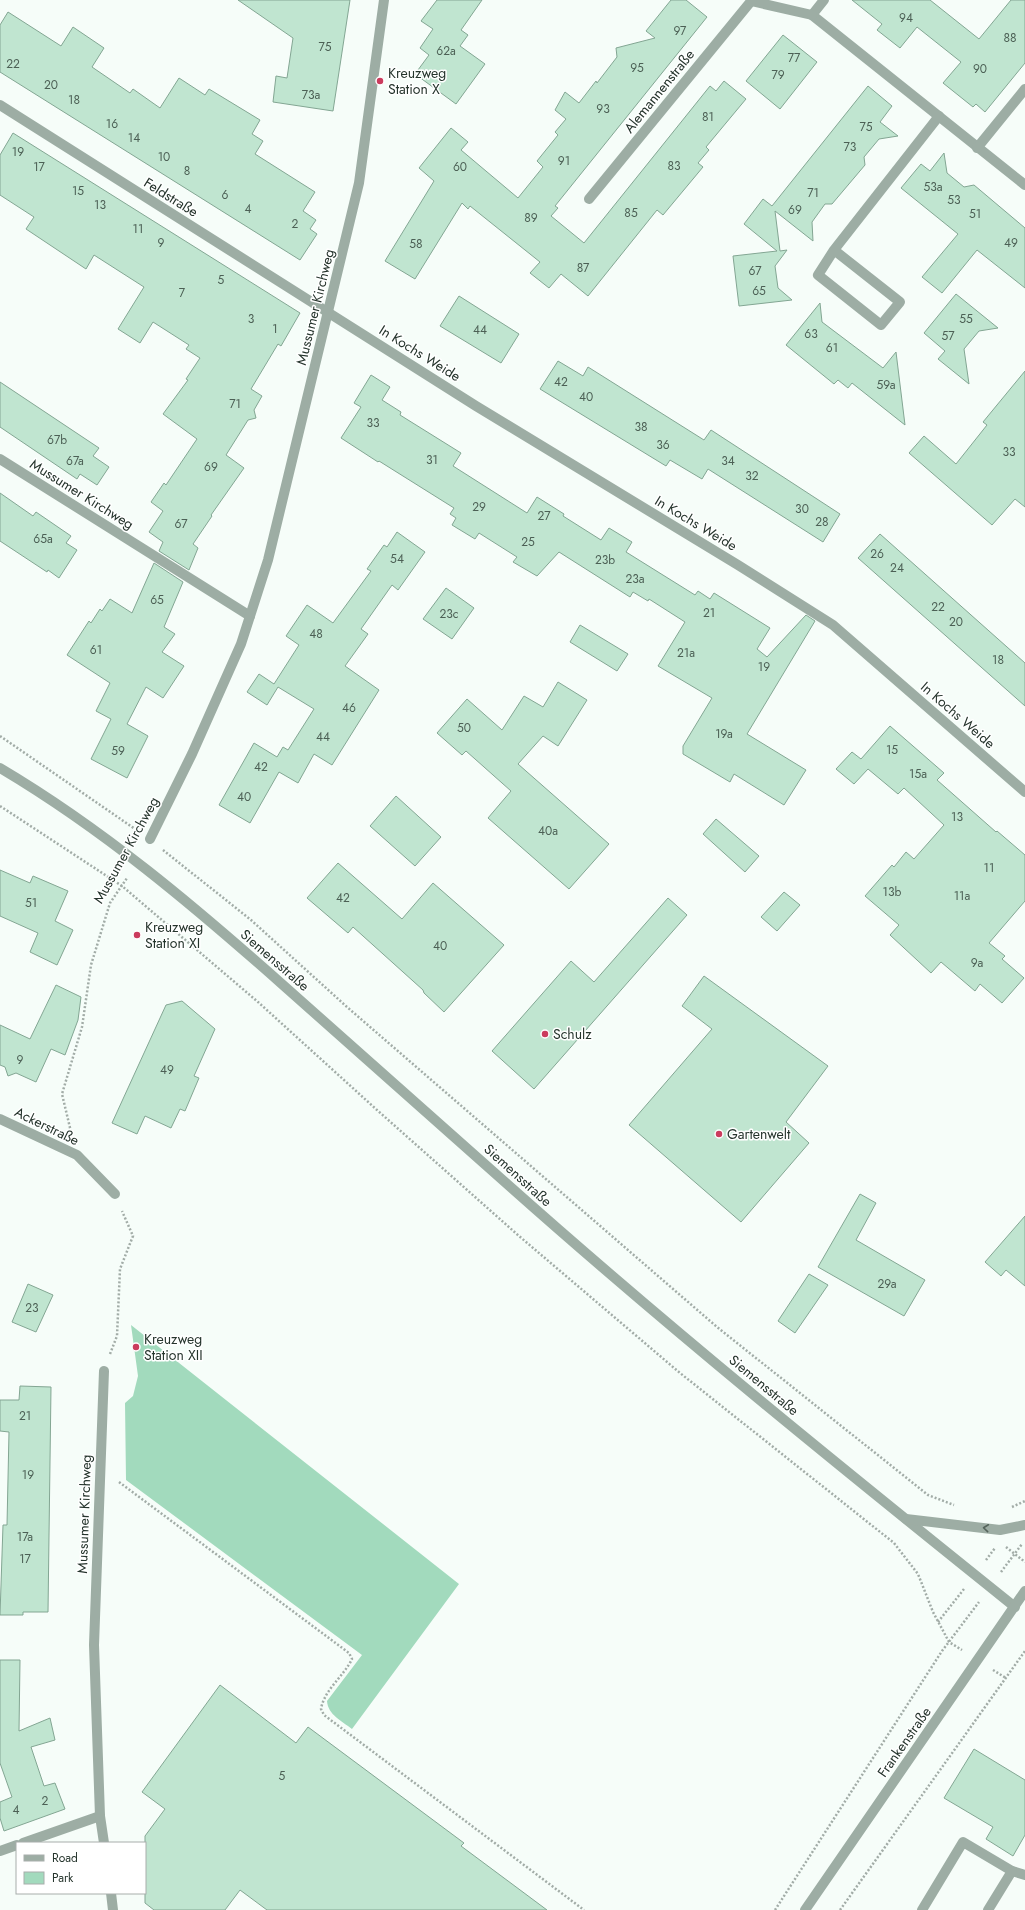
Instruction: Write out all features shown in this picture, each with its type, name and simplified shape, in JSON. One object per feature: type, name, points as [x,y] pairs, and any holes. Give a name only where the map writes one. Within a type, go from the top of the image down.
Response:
[{"type":"street","name":"Mussumer Kirchweg","points":[[150,839],[192,754],[241,644],[268,560],[359,183],[384,0]]},
{"type":"street","name":"Alemannenstraße","points":[[589,199],[751,0],[812,15],[1025,185]]},
{"type":"street","points":[[812,15],[824,0]]},
{"type":"street","points":[[977,148],[1025,89]]},
{"type":"street","name":"Feldstraße","points":[[0,106],[328,311]]},
{"type":"street","points":[[834,250],[900,302],[881,326],[818,275],[834,250],[939,116]]},
{"type":"street","name":"In Kochs Weide","points":[[328,311],[476,406],[738,565],[833,625],[1025,792]]},
{"type":"street","name":"Mussumer Kirchweg","points":[[0,459],[250,616]]},
{"type":"street","name":"Siemensstraße","points":[[0,768],[39,791],[138,862],[215,925],[564,1235],[775,1413],[1015,1607]]},
{"type":"street","name":"Ackerstraße","points":[[0,1119],[77,1155],[115,1194]]},
{"type":"street","name":"Mussumer Kirchweg","points":[[104,1371],[99,1468],[94,1645],[100,1816],[104,1842]]},
{"type":"street","points":[[906,1519],[1000,1530],[1025,1525]]},
{"type":"street","name":"Frankenstraße","points":[[805,1910],[1015,1607],[1025,1590]]},
{"type":"street","points":[[26,1842],[100,1816]]},
{"type":"street","points":[[922,1910],[963,1842],[1012,1871],[1025,1875]]},
{"type":"street","points":[[0,1851],[16,1845]]},
{"type":"street","points":[[988,1910],[1012,1871]]},
{"type":"street","points":[[111,1894],[113,1910]]},
{"type":"path","points":[[0,736],[150,839],[251,920],[346,1007],[717,1327],[928,1494],[958,1506]]},
{"type":"path","points":[[0,806],[122,886],[258,1002],[519,1236],[680,1373],[894,1543],[918,1574],[933,1612],[949,1642],[775,1910]]},
{"type":"path","name":"Mussumer Kirchweg","points":[[77,1155],[62,1094],[82,1027],[91,965],[110,903],[138,862]]},
{"type":"path","points":[[104,1371],[117,1336],[120,1269],[133,1236],[115,1194]]},
{"type":"path","points":[[99,1468],[349,1653],[352,1659],[322,1702],[321,1709],[324,1715],[584,1910]]},
{"type":"path","points":[[1008,1508],[1025,1501]]},
{"type":"path","points":[[1004,1546],[1025,1562]]},
{"type":"path","points":[[840,1910],[1025,1652]]},
{"type":"green space","points":[[131,1325],[459,1584],[352,1729],[333,1714],[327,1701],[362,1655],[126,1480],[125,1403],[133,1396],[138,1376]]},
{"type":"building","points":[[238,0],[350,0],[333,111],[273,102],[276,76],[287,78],[293,38]]},
{"type":"building","points":[[437,0],[482,0],[461,30],[468,35],[460,46],[485,64],[456,104],[415,74],[429,55],[420,48],[433,29],[421,21]]},
{"type":"building","points":[[671,0],[686,0],[707,17],[555,206],[558,208],[551,216],[584,243],[710,86],[716,91],[724,81],[746,99],[706,147],[709,150],[698,163],[703,167],[663,215],[657,210],[588,296],[561,274],[549,288],[530,273],[540,262],[470,206],[468,209],[462,203],[415,279],[385,261],[434,181],[419,168],[451,128],[468,142],[461,150],[518,198],[543,167],[537,161],[558,135],[555,132],[566,119],[555,110],[565,92],[579,103],[617,57],[616,48],[655,38],[646,31]]},
{"type":"building","points":[[852,0],[930,0],[979,39],[1011,0],[1025,0],[1025,63],[985,112],[976,104],[973,107],[943,83],[961,62],[917,27],[900,48],[877,30],[882,24]]},
{"type":"building","points":[[8,12],[61,46],[73,27],[104,48],[92,67],[130,93],[133,89],[160,108],[179,78],[205,95],[209,89],[260,120],[252,134],[263,141],[255,154],[315,192],[303,211],[316,220],[310,229],[317,234],[300,260],[0,72],[0,25]]},
{"type":"building","points":[[783,35],[817,62],[780,109],[746,81]]},
{"type":"building","points":[[868,86],[892,106],[880,122],[898,136],[879,139],[864,157],[865,165],[832,204],[825,204],[812,222],[813,241],[775,211],[780,251],[787,250],[775,266],[778,288],[792,300],[739,306],[733,256],[777,251],[744,224],[763,199],[772,206]]},
{"type":"building","points":[[13,133],[300,313],[281,346],[278,344],[251,389],[262,396],[254,410],[256,418],[248,420],[226,455],[244,468],[211,515],[212,516],[193,544],[198,548],[189,570],[159,551],[163,542],[149,532],[163,511],[151,502],[164,483],[166,485],[197,439],[163,414],[188,380],[186,379],[200,358],[186,349],[189,345],[153,322],[140,343],[118,329],[144,287],[94,255],[86,269],[26,229],[34,217],[0,195],[0,155]]},
{"type":"building","points":[[944,153],[947,173],[964,187],[974,185],[1025,228],[1025,288],[977,250],[942,293],[922,277],[958,234],[901,188],[921,164],[930,171]]},
{"type":"building","points":[[956,294],[998,328],[979,331],[964,349],[969,384],[938,359],[945,351],[924,333]]},
{"type":"building","points":[[459,296],[519,334],[501,363],[440,326]]},
{"type":"building","points":[[820,303],[822,322],[883,368],[896,352],[905,425],[852,383],[848,388],[838,380],[834,384],[786,345]]},
{"type":"building","points":[[558,361],[583,376],[588,367],[704,440],[711,430],[840,514],[823,542],[708,469],[702,479],[670,460],[666,466],[540,389]]},
{"type":"building","points":[[1025,371],[1025,507],[1015,499],[992,525],[909,453],[924,436],[956,464],[987,425],[983,422]]},
{"type":"building","points":[[371,375],[390,387],[382,400],[401,412],[400,415],[461,453],[453,466],[527,513],[537,497],[564,514],[563,516],[601,540],[609,528],[632,542],[626,552],[695,595],[698,591],[710,599],[714,593],[770,628],[757,649],[767,657],[806,615],[815,621],[747,734],[806,770],[784,805],[734,774],[730,782],[683,754],[683,746],[712,698],[658,666],[685,622],[649,599],[648,601],[633,592],[630,597],[559,552],[537,576],[513,562],[517,557],[479,533],[475,539],[452,525],[456,518],[450,514],[454,508],[341,438],[361,407],[354,403]]},
{"type":"building","points":[[0,382],[99,448],[93,456],[109,467],[97,485],[80,474],[77,479],[0,427]]},
{"type":"building","points":[[0,493],[33,516],[36,512],[71,536],[66,543],[77,550],[59,578],[48,570],[47,572],[0,541]]},
{"type":"building","points":[[397,532],[425,552],[398,590],[392,585],[361,629],[368,634],[345,666],[379,690],[332,765],[314,754],[298,783],[279,772],[250,823],[219,805],[254,743],[277,757],[283,747],[288,750],[314,709],[278,687],[267,705],[247,692],[259,674],[274,684],[299,645],[286,636],[307,605],[333,623],[371,571],[367,569],[384,545],[387,547]]},
{"type":"building","points":[[880,534],[1025,663],[1025,706],[858,558]]},
{"type":"building","points":[[154,563],[183,582],[164,627],[175,634],[162,652],[184,666],[163,698],[146,687],[127,724],[148,736],[127,778],[91,759],[111,719],[96,711],[110,683],[67,655],[89,621],[91,623],[100,609],[102,611],[110,599],[132,613]]},
{"type":"building","points":[[446,588],[474,608],[452,639],[423,619]]},
{"type":"building","points":[[580,625],[628,654],[617,671],[570,642]]},
{"type":"building","points":[[558,682],[587,700],[558,746],[543,736],[518,764],[609,844],[569,889],[488,818],[511,791],[466,751],[462,755],[437,733],[467,699],[502,730],[524,696],[543,707]]},
{"type":"building","points":[[890,726],[944,773],[937,780],[996,832],[997,831],[1025,855],[1025,901],[989,943],[1005,956],[1002,959],[1024,978],[1002,1003],[980,984],[975,991],[941,962],[931,973],[890,935],[899,925],[865,896],[892,865],[894,867],[906,852],[914,859],[944,825],[904,788],[898,794],[868,769],[854,784],[836,769],[852,752],[861,759]]},
{"type":"building","points":[[396,796],[441,837],[415,866],[370,826]]},
{"type":"building","points":[[716,819],[759,856],[745,872],[703,834]]},
{"type":"building","points":[[338,863],[402,919],[433,883],[504,945],[444,1012],[424,993],[423,990],[353,927],[348,933],[307,898]]},
{"type":"building","points":[[0,870],[30,883],[33,876],[68,891],[55,921],[73,930],[57,965],[30,952],[38,933],[0,916]]},
{"type":"building","points":[[784,892],[800,905],[777,931],[761,917]]},
{"type":"building","name":"Schulz","points":[[668,898],[687,915],[534,1089],[492,1051],[571,961],[594,982]]},
{"type":"building","name":"Gartenwelt","points":[[704,976],[828,1066],[786,1122],[809,1143],[741,1222],[629,1125],[712,1029],[682,1006]]},
{"type":"building","points":[[56,985],[81,997],[78,1020],[65,1055],[51,1049],[36,1082],[16,1073],[8,1076],[5,1067],[0,1065],[0,1025],[30,1039]]},
{"type":"building","points":[[182,1001],[215,1029],[194,1076],[199,1078],[185,1111],[180,1109],[171,1128],[145,1116],[137,1134],[112,1123],[166,1005]]},
{"type":"building","points":[[860,1194],[876,1203],[856,1240],[925,1280],[904,1316],[818,1267]]},
{"type":"building","points":[[1025,1216],[1025,1286],[1006,1270],[1001,1276],[985,1262]]},
{"type":"building","points":[[809,1274],[828,1285],[795,1333],[778,1321]]},
{"type":"building","points":[[28,1284],[53,1295],[36,1332],[12,1322]]},
{"type":"building","points":[[20,1386],[51,1387],[48,1612],[23,1612],[23,1615],[0,1615],[3,1525],[7,1525],[9,1432],[0,1431],[0,1400],[19,1400]]},
{"type":"building","points":[[0,1660],[20,1660],[19,1731],[50,1718],[55,1740],[31,1747],[44,1786],[55,1783],[65,1809],[4,1831],[0,1818],[0,1802],[12,1797],[0,1763]]},
{"type":"building","points":[[220,1685],[296,1743],[308,1727],[464,1843],[461,1846],[547,1910],[267,1910],[240,1890],[225,1910],[154,1910],[145,1903],[145,1836],[165,1809],[142,1792]]},
{"type":"building","points":[[974,1749],[1025,1780],[1025,1835],[1013,1856],[986,1839],[993,1827],[944,1798]]},
{"type":"place","name":"Kreuzweg Station X","points":[[380,81]]},
{"type":"place","name":"Kreuzweg Station XI","points":[[137,935]]},
{"type":"place","name":"Schulz","points":[[545,1034]]},
{"type":"place","name":"Gartenwelt","points":[[719,1134]]},
{"type":"place","name":"Kreuzweg Station XII","points":[[136,1347]]}]
